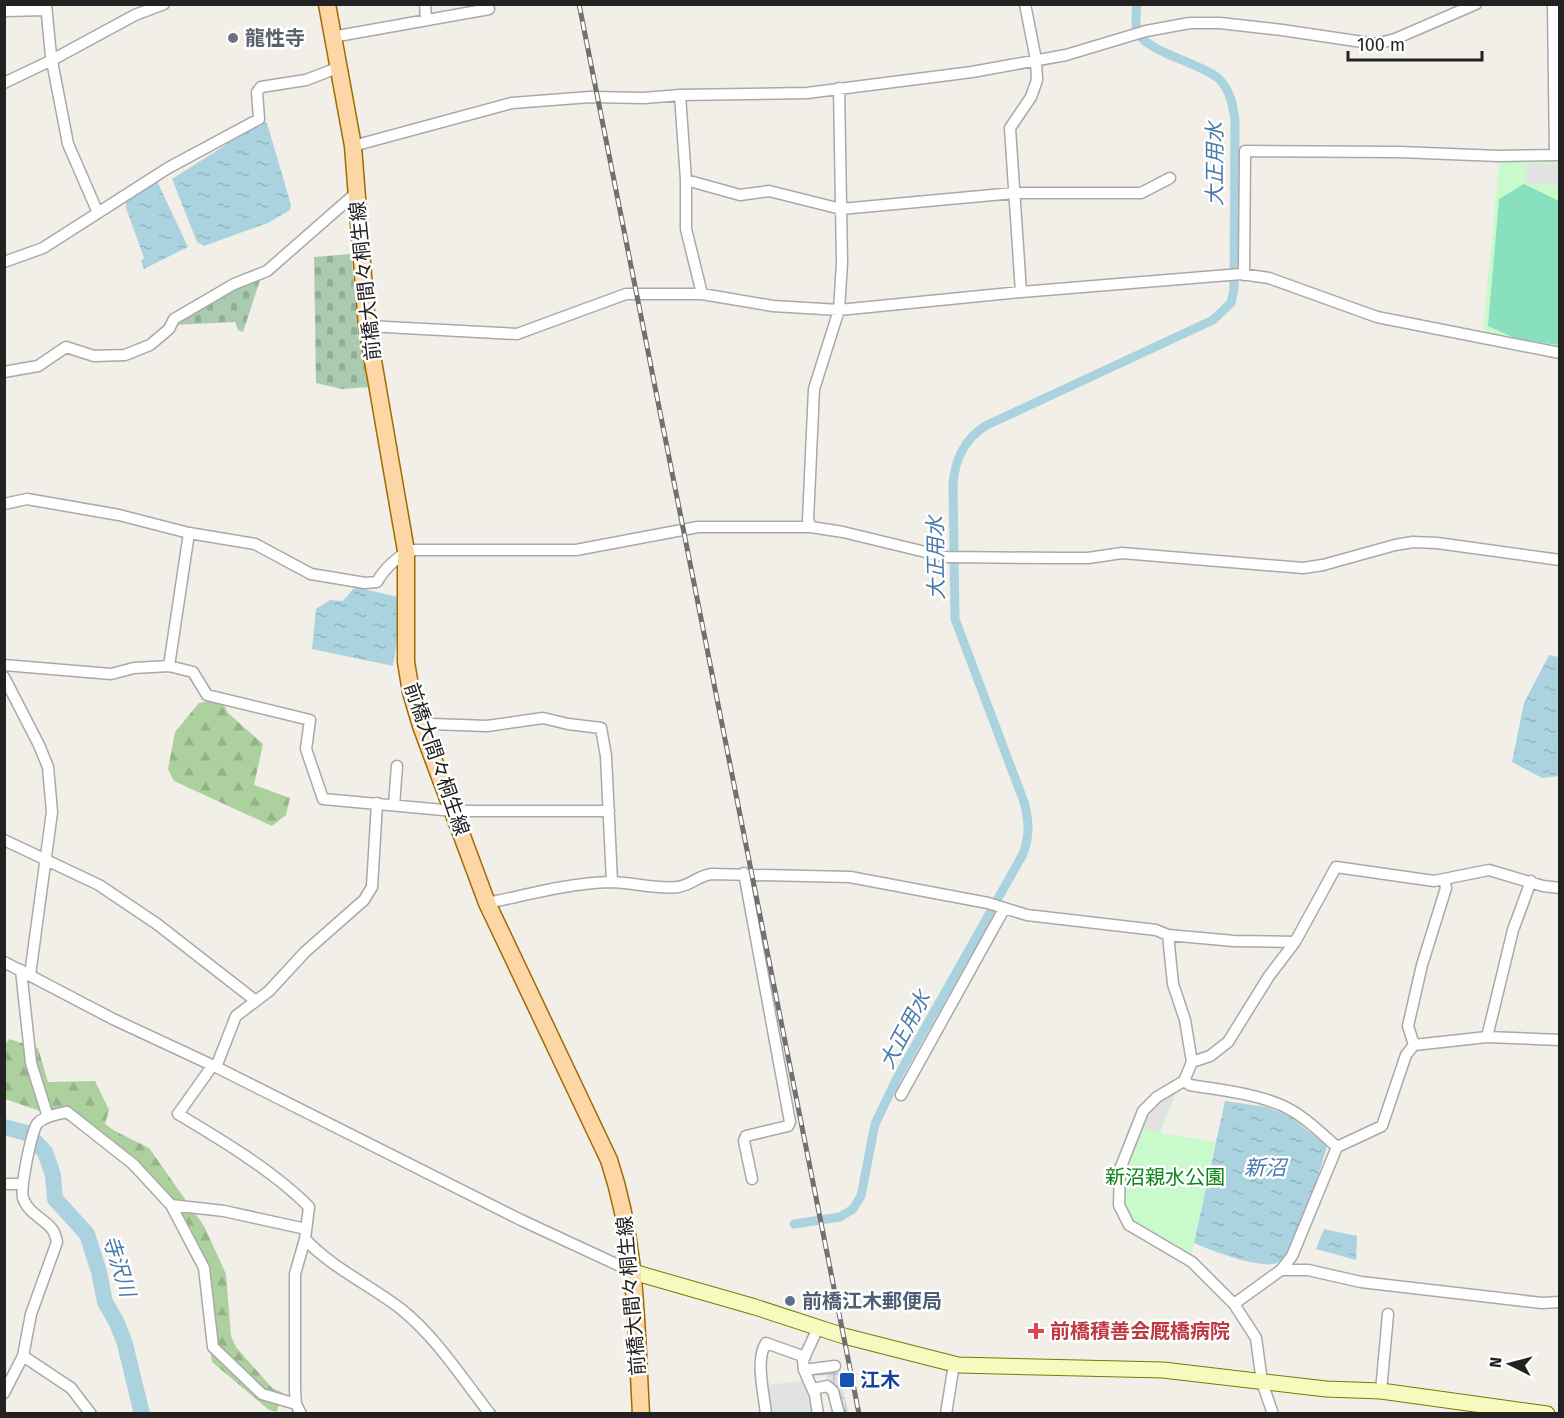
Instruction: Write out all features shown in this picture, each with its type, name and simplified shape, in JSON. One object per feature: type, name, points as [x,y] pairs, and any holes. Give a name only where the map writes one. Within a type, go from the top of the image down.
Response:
[{"type":"main road","name":"前橋大間々桐生線","points":[[327,4],[353,146],[367,326],[406,551],[406,662],[411,692],[421,726],[487,903],[609,1160],[618,1188],[629,1236],[633,1272],[641,1413]]},
{"type":"street","points":[[4,82],[52,60],[133,15],[164,4]]},
{"type":"street","points":[[425,4],[426,20]]},
{"type":"street","points":[[1021,292],[1010,128],[1031,97],[1037,80],[1036,60],[1024,4]]},
{"type":"street","points":[[353,146],[512,103],[590,97],[644,98],[680,95],[807,93],[972,72],[1066,55],[1146,31],[1190,23],[1220,23],[1282,30],[1376,44],[1395,39],[1476,4]]},
{"type":"street","points":[[1242,275],[1245,151],[1557,155],[1553,4]]},
{"type":"street","points":[[4,11],[46,8],[52,60],[68,144],[98,213]]},
{"type":"street","points":[[332,37],[489,9]]},
{"type":"street","points":[[4,262],[43,248],[168,168],[259,119],[257,92],[261,87],[306,80],[337,68]]},
{"type":"street","points":[[811,527],[808,520],[814,389],[839,309],[842,263],[839,88]]},
{"type":"street","points":[[680,95],[686,180],[686,228],[702,294]]},
{"type":"street","points":[[686,180],[740,195],[769,191],[841,209],[1014,193],[1141,193],[1170,178]]},
{"type":"street","points":[[4,372],[38,366],[66,347],[94,356],[125,355],[150,345],[169,329],[174,319],[234,284],[267,271],[356,193]]},
{"type":"street","points":[[367,326],[517,334],[626,294],[702,294],[773,306],[839,309],[1225,274],[1269,278],[1377,317],[1560,353]]},
{"type":"street","points":[[4,504],[27,499],[119,516],[189,533],[255,544],[311,574],[366,583],[377,582],[384,571],[406,551],[576,550],[698,527],[811,527],[843,532],[946,556],[1068,558],[1122,553],[1303,568],[1323,565],[1395,545],[1425,542],[1560,560]]},
{"type":"street","points":[[169,666],[189,533]]},
{"type":"street","points":[[4,665],[111,674],[134,668],[169,666],[193,672],[207,695],[310,720],[306,749],[323,799],[454,811],[609,812]]},
{"type":"street","points":[[4,677],[48,767],[52,812],[25,972],[31,1063],[48,1117]]},
{"type":"street","points":[[421,726],[432,724],[487,726],[543,718],[601,728],[606,756],[612,882]]},
{"type":"street","points":[[394,805],[397,766]]},
{"type":"street","points":[[4,1393],[22,1356],[31,1314],[57,1242],[53,1230],[29,1209],[23,1197],[29,1148],[37,1124],[48,1117],[67,1112],[133,1164],[171,1205],[204,1268],[213,1347],[262,1394],[298,1408],[295,1274],[306,1234],[309,1207],[294,1191],[178,1114],[215,1066],[236,1016],[269,991],[305,952],[364,900],[372,887],[377,803]]},
{"type":"street","points":[[4,840],[99,885],[157,924],[256,1001]]},
{"type":"street","points":[[1192,1062],[1210,1056],[1228,1042],[1269,976],[1295,942],[1336,867],[1434,881],[1489,870],[1543,886],[1560,888]]},
{"type":"street","points":[[487,903],[593,883],[612,882],[677,887],[705,874],[744,873],[850,877],[988,903],[1027,915],[1156,930],[1168,935],[1234,941],[1295,942]]},
{"type":"street","points":[[744,873],[790,1122],[788,1126],[746,1136],[744,1141],[752,1179]]},
{"type":"street","points":[[1414,1045],[1408,1026],[1422,965],[1446,888],[1444,879]]},
{"type":"street","points":[[1487,1037],[1513,930],[1531,881]]},
{"type":"street","points":[[901,1095],[1003,908]]},
{"type":"street","points":[[1168,935],[1173,984],[1185,1020],[1192,1062],[1184,1082],[1157,1097],[1143,1112],[1120,1169],[1119,1204],[1129,1225],[1192,1262],[1234,1304],[1256,1338],[1262,1382],[1273,1413]]},
{"type":"street","points":[[4,962],[113,1019],[215,1066],[521,1220],[633,1272],[755,1307],[818,1328],[954,1364],[981,1367],[1163,1370],[1326,1389],[1381,1391],[1547,1413]]},
{"type":"street","points":[[1234,1304],[1281,1270],[1292,1256],[1337,1147],[1382,1126],[1406,1055],[1414,1045],[1487,1037],[1560,1040]]},
{"type":"street","points":[[1184,1082],[1190,1085],[1238,1092],[1281,1105],[1300,1116],[1337,1147]]},
{"type":"street","points":[[4,1184],[23,1184]]},
{"type":"street","points":[[171,1205],[224,1211],[306,1234],[317,1252],[402,1310],[430,1336],[490,1413]]},
{"type":"street","points":[[1281,1270],[1308,1270],[1360,1282],[1542,1303],[1560,1302]]},
{"type":"street","points":[[1381,1391],[1388,1314]]},
{"type":"street","points":[[818,1328],[805,1357],[804,1370],[815,1395],[818,1413]]},
{"type":"street","points":[[766,1413],[761,1350],[766,1343],[805,1357]]},
{"type":"street","points":[[22,1356],[71,1388],[91,1413]]},
{"type":"street","points":[[946,1413],[954,1364]]},
{"type":"street","points":[[804,1370],[835,1366]]},
{"type":"street","points":[[813,1389],[827,1386],[833,1391],[839,1413]]},
{"type":"green space","points":[[1502,160],[1559,161],[1559,347],[1486,335],[1483,330],[1499,164]]},
{"type":"green space","points":[[1524,184],[1559,201],[1559,345],[1517,339],[1488,326],[1499,199]]},
{"type":"green space","points":[[351,254],[356,305],[369,387],[342,389],[316,383],[314,257]]},
{"type":"green space","points":[[261,277],[243,332],[238,330],[235,322],[174,325],[178,319],[235,286]]},
{"type":"green space","points":[[221,698],[228,713],[263,744],[254,785],[290,798],[286,815],[272,826],[174,781],[168,769],[175,732],[199,703]]},
{"type":"green space","points":[[9,1039],[38,1048],[48,1082],[95,1081],[109,1110],[105,1124],[149,1148],[204,1226],[226,1274],[231,1336],[236,1347],[273,1389],[282,1392],[277,1412],[269,1410],[212,1362],[202,1304],[210,1277],[191,1228],[136,1158],[66,1120],[5,1099],[5,1045]]},
{"type":"green space","name":"新沼親水公園","points":[[1178,1089],[1160,1133],[1215,1142],[1191,1257],[1131,1223],[1123,1203],[1123,1170],[1145,1113]]},
{"type":"shaded area","points":[[1527,163],[1559,164],[1559,186],[1526,183]]},
{"type":"shaded area","points":[[1176,1092],[1158,1132],[1141,1128],[1147,1113],[1160,1100]]},
{"type":"shaded area","points":[[838,1364],[848,1413],[843,1413],[838,1388],[833,1383],[827,1382],[827,1375],[815,1376],[815,1383],[810,1372]]},
{"type":"shaded area","points":[[803,1381],[813,1402],[814,1413],[771,1413],[767,1385]]},
{"type":"water","points":[[262,122],[267,123],[291,205],[290,210],[268,223],[204,246],[197,242],[172,179]]},
{"type":"water","points":[[157,181],[188,247],[144,269],[141,261],[144,258],[126,208],[126,202]]},
{"type":"water","points":[[355,587],[398,597],[397,640],[393,666],[312,649],[316,609],[330,600],[343,601]]},
{"type":"water","points":[[1549,655],[1559,657],[1559,776],[1542,778],[1512,762],[1524,703]]},
{"type":"water","name":"新沼","points":[[1225,1101],[1266,1107],[1288,1115],[1327,1146],[1300,1226],[1286,1255],[1279,1262],[1261,1264],[1249,1262],[1194,1243]]},
{"type":"water","points":[[1324,1229],[1357,1236],[1356,1260],[1316,1249]]},
{"type":"waterway","name":"大正用水","points":[[794,1224],[840,1217],[853,1209],[861,1196],[875,1124],[898,1076],[1023,854],[1027,841],[1028,822],[1024,802],[955,619],[953,484],[958,458],[971,437],[985,426],[1213,320],[1231,303],[1234,290],[1235,120],[1230,98],[1218,78],[1155,48],[1140,36],[1136,25],[1137,4]]},
{"type":"waterway","name":"寺沢川","points":[[4,1127],[27,1133],[45,1152],[53,1175],[55,1199],[87,1234],[99,1272],[105,1302],[117,1323],[125,1344],[142,1414]]},
{"type":"railway","points":[[579,4],[859,1414]]},
{"type":"place","name":"龍性寺","points":[[233,38]]},
{"type":"place","name":"前橋江木郵便局","points":[[790,1301]]},
{"type":"place","name":"前橋積善会厩橋病院","points":[[1036,1331]]},
{"type":"place","name":"江木","points":[[847,1380]]}]
